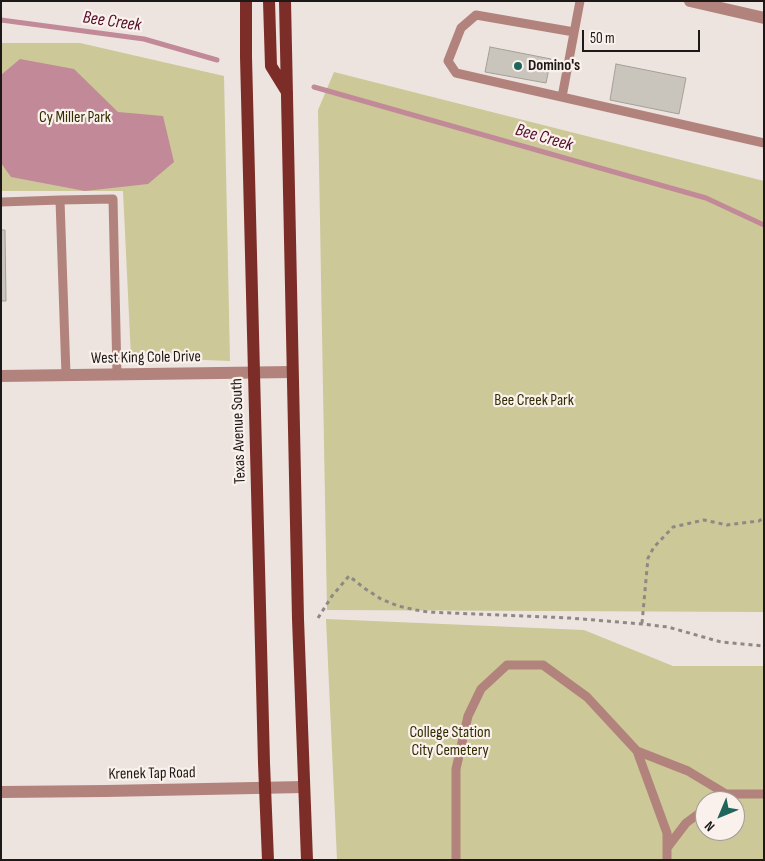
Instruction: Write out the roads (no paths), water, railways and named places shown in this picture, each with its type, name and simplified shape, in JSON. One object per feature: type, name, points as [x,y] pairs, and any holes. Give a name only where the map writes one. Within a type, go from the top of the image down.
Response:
[{"type":"main road","name":"Texas Avenue South","points":[[246,1],[254,372],[268,860]]},
{"type":"main road","points":[[269,1],[271,66],[287,92]]},
{"type":"main road","points":[[285,1],[298,619],[307,860]]},
{"type":"street","points":[[690,1],[764,18]]},
{"type":"street","name":"West King Cole Drive","points":[[1,376],[292,372]]},
{"type":"street","name":"Krenek Tap Road","points":[[1,792],[304,787]]},
{"type":"lane","points":[[562,97],[580,1]]},
{"type":"lane","points":[[574,32],[476,15],[461,28],[448,61],[456,73],[764,143]]},
{"type":"lane","points":[[1,202],[113,199],[117,375]]},
{"type":"lane","points":[[60,200],[66,375]]},
{"type":"lane","points":[[456,860],[456,770],[468,716],[481,689],[506,666],[543,665],[587,697],[637,751],[667,833],[667,860]]},
{"type":"lane","points":[[637,751],[688,771],[721,791]]},
{"type":"lane","points":[[745,794],[764,794]]},
{"type":"lane","points":[[667,848],[686,823],[695,816]]},
{"type":"waterway","name":"Bee Creek","points":[[1,20],[144,39],[217,60]]},
{"type":"waterway","name":"Bee Creek","points":[[314,87],[706,198],[764,225]]},
{"type":"place","name":"Domino's","points":[[518,66]]},
{"type":"park label","name":"Cy Miller Park","points":[[75,118]]},
{"type":"park label","name":"Bee Creek Park","points":[[534,401]]},
{"type":"park label","name":"College Station City Cemetery","points":[[450,742]]}]
